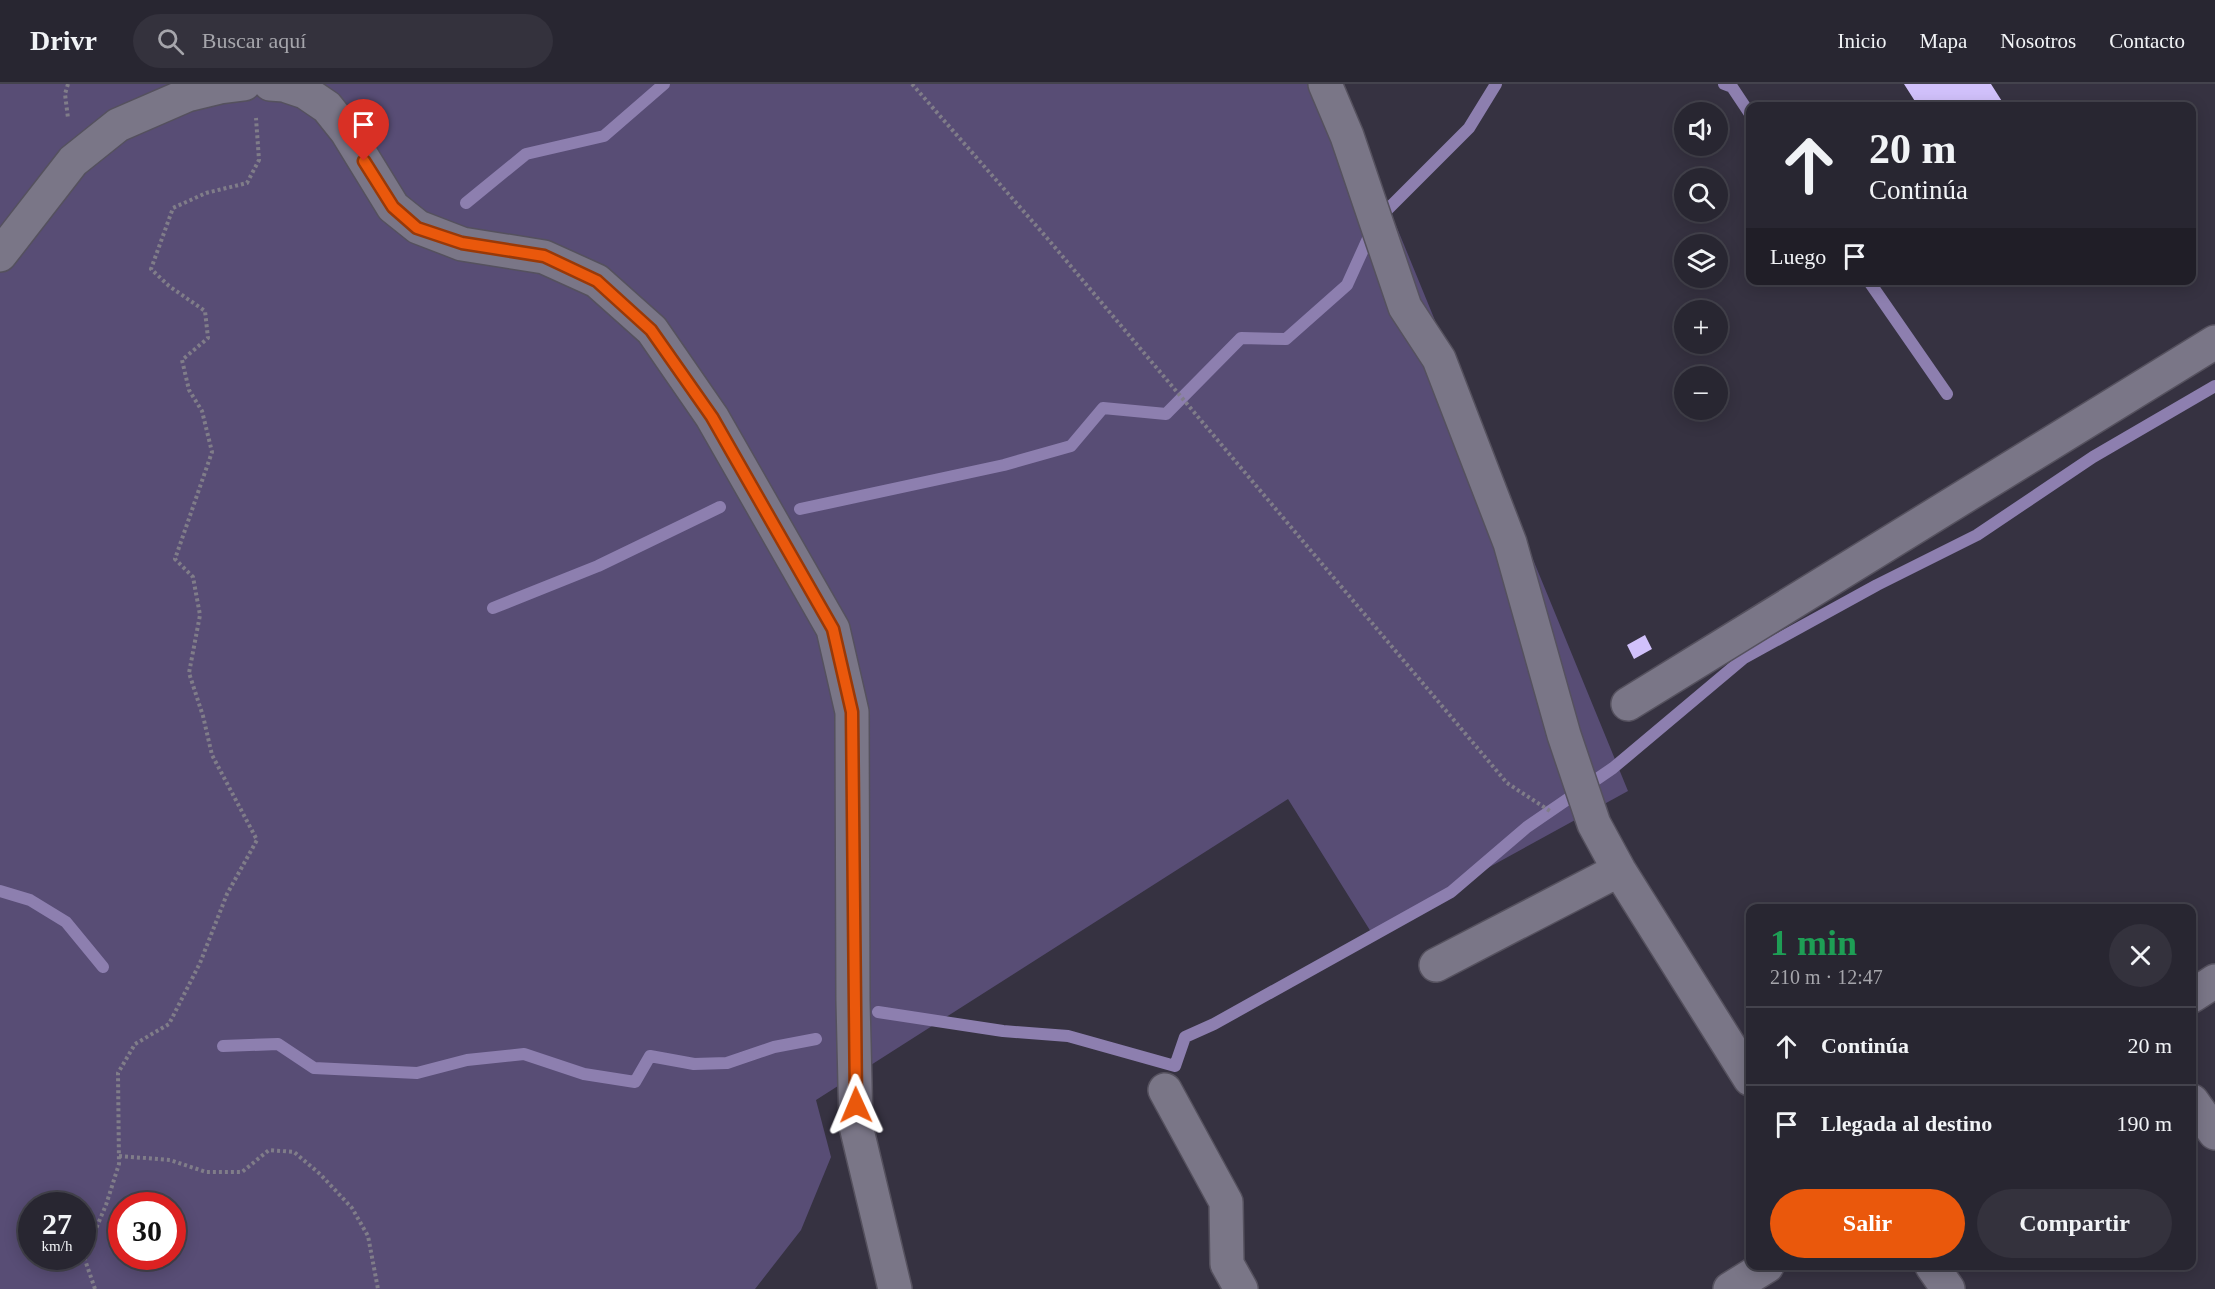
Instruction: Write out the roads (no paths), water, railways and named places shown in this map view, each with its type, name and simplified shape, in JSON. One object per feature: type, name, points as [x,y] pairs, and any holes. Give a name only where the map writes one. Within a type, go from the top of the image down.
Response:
[{"type":"street","points":[[0,255],[73,161],[118,125],[187,95],[244,84]]},
{"type":"street","points":[[270,84],[284,85],[305,92],[327,107],[347,132],[393,207],[417,228],[462,243],[544,256],[597,281],[651,330],[712,417],[833,629],[852,712],[856,1126],[896,1289]]},
{"type":"street","points":[[1325,84],[1347,136],[1405,307],[1439,359],[1510,543],[1564,735],[1594,824],[1619,870],[1746,1073]]},
{"type":"street","points":[[1628,704],[2215,342]]},
{"type":"street","points":[[1436,965],[1619,870]]},
{"type":"street","points":[[2196,993],[2215,981]]},
{"type":"street","points":[[1165,1090],[1226,1202],[1227,1264],[1241,1289]]},
{"type":"street","points":[[2196,1107],[2215,1133]]},
{"type":"street","points":[[1732,1289],[1761,1270]]},
{"type":"street","points":[[1935,1270],[1948,1289]]},
{"type":"waterway","points":[[466,203],[526,154],[604,136],[664,84]]},
{"type":"waterway","points":[[800,509],[1004,465],[1071,446],[1103,408],[1166,414],[1241,338],[1286,339],[1347,285],[1376,221],[1469,128],[1496,84]]},
{"type":"waterway","points":[[1724,84],[1732,87],[1746,108]]},
{"type":"waterway","points":[[1871,285],[1947,394]]},
{"type":"waterway","points":[[878,1012],[1003,1031],[1068,1036],[1175,1066],[1185,1037],[1214,1024],[1451,892],[1527,827],[1613,768],[1744,658],[1877,585],[1977,535],[2093,457],[2215,386]]},
{"type":"waterway","points":[[493,608],[598,566],[720,507]]},
{"type":"waterway","points":[[0,891],[30,900],[66,922],[103,967]]},
{"type":"waterway","points":[[223,1046],[278,1044],[314,1068],[417,1073],[467,1060],[524,1054],[584,1074],[635,1082],[650,1056],[694,1064],[727,1063],[774,1047],[816,1039]]}]
